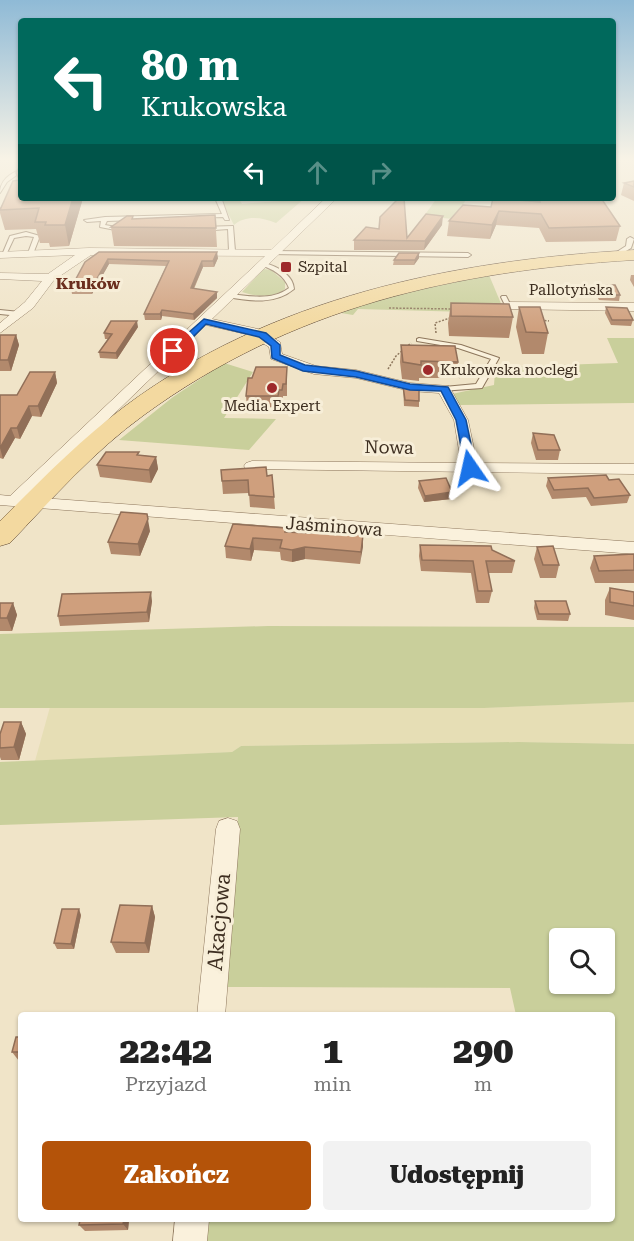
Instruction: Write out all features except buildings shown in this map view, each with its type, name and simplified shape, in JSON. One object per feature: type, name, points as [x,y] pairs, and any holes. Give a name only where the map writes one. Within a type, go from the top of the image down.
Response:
[{"type":"main road","points":[[0,537],[16,501],[78,458],[138,408],[204,364],[262,335],[326,309],[427,280],[517,264],[634,255]]},
{"type":"street","points":[[16,501],[312,216]]},
{"type":"street","points":[[2,254],[89,251],[272,253]]},
{"type":"street","points":[[0,329],[20,314],[50,278],[89,251]]},
{"type":"street","points":[[0,276],[50,278]]},
{"type":"street","name":"Pallotyńska","points":[[506,302],[634,307]]},
{"type":"street","points":[[204,321],[262,335],[275,345],[276,356],[303,368],[346,372],[410,387],[444,389],[461,420],[470,468]]},
{"type":"street","name":"Nowa","points":[[252,466],[634,469]]},
{"type":"street","name":"Jaśminowa","points":[[16,501],[634,548]]},
{"type":"street","name":"Akacjowa","points":[[211,1012],[228,829]]},
{"type":"street","points":[[190,1241],[192,1222]]},
{"type":"lane","points":[[87,220],[179,216]]},
{"type":"lane","points":[[226,216],[231,228],[232,251]]},
{"type":"lane","points":[[105,219],[102,226],[136,231]]},
{"type":"lane","points":[[193,229],[231,228]]},
{"type":"lane","points":[[2,254],[12,237],[26,234],[37,237],[32,253]]},
{"type":"lane","points":[[614,256],[629,247],[630,239],[634,241]]},
{"type":"lane","points":[[272,253],[468,255]]},
{"type":"lane","points":[[230,296],[270,298],[283,295],[292,288],[290,281],[275,267],[262,264]]},
{"type":"lane","points":[[0,312],[20,314]]},
{"type":"lane","points":[[419,340],[459,346],[495,358],[479,386],[444,389]]},
{"type":"path","points":[[389,308],[459,309]]},
{"type":"path","points":[[381,380],[396,356],[407,344],[437,336],[435,323],[445,318],[457,318]]},
{"type":"path","points":[[537,320],[549,321]]},
{"type":"shaded area","points":[[634,702],[634,744],[518,742],[241,746],[232,752],[35,761],[50,707],[484,708]]},
{"type":"green space","points":[[229,216],[284,216],[276,223],[254,218],[234,225]]},
{"type":"green space","points":[[424,216],[455,216],[453,219]]},
{"type":"green space","points":[[264,269],[271,270],[285,282],[285,289],[264,296],[242,292]]},
{"type":"green space","points":[[489,275],[505,313],[358,309],[353,315],[341,313],[381,298]]},
{"type":"green space","points":[[607,338],[634,338],[634,403],[459,405],[452,394],[494,385],[495,372],[503,372],[501,367],[618,363]]},
{"type":"green space","points":[[224,363],[253,372],[224,418],[276,419],[249,450],[119,440],[173,397]]},
{"type":"green space","points":[[268,626],[634,627],[634,702],[484,708],[0,708],[0,634]]},
{"type":"green space","points":[[518,742],[634,744],[634,1241],[201,1241],[202,1222],[615,1222],[615,1012],[515,1012],[510,988],[226,987],[238,817],[0,825],[0,762],[232,752],[241,746]]},
{"type":"place","name":"Szpital","points":[[286,267]]},
{"type":"place","name":"Krukowska noclegi","points":[[428,370]]},
{"type":"place","name":"Media Expert","points":[[272,388]]},
{"type":"district","name":"Kruków","points":[[88,283]]},
{"type":"route","points":[[173,351],[204,321],[262,335],[275,345],[276,356],[303,368],[346,372],[403,386],[444,389],[461,420],[470,468]]}]
